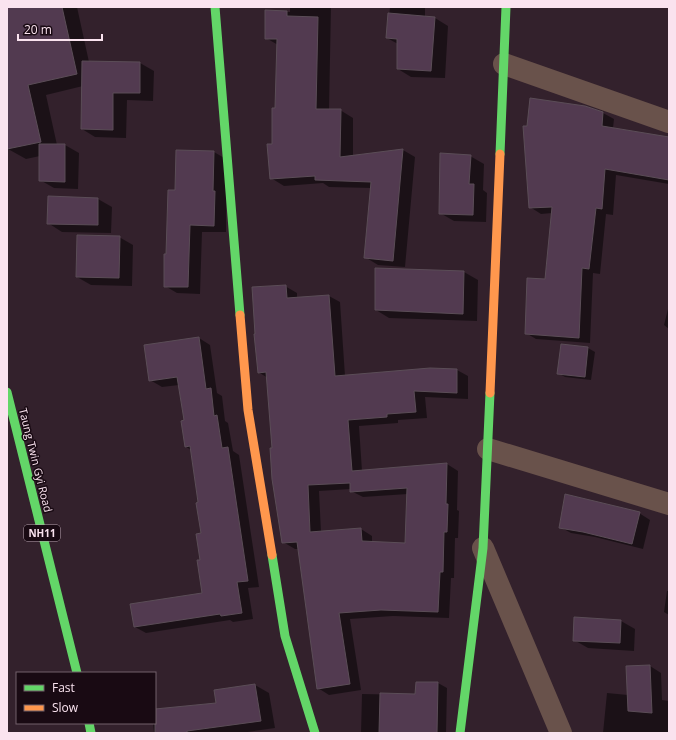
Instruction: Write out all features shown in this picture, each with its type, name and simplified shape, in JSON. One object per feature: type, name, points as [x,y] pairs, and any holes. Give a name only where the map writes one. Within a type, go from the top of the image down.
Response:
[{"type":"main road","points":[[215,7],[248,410],[285,636],[315,733]]},
{"type":"main road","points":[[460,733],[483,548],[506,7]]},
{"type":"main road","name":"Taung Twin Gyi Road","points":[[7,392],[76,672]]},
{"type":"street","points":[[504,64],[669,122]]},
{"type":"street","points":[[488,449],[669,504]]},
{"type":"street","points":[[483,548],[561,733]]},
{"type":"building","points":[[7,7],[62,7],[77,74],[28,85],[41,142],[7,149]]},
{"type":"building","points":[[265,10],[287,11],[287,16],[318,17],[316,109],[341,109],[340,157],[403,149],[393,261],[364,258],[371,182],[315,180],[315,176],[270,179],[267,144],[272,144],[272,108],[275,108],[277,39],[265,39]]},
{"type":"building","points":[[388,13],[435,17],[431,71],[397,69],[397,39],[386,38]]},
{"type":"building","points":[[82,61],[140,62],[140,93],[113,93],[113,130],[81,129]]},
{"type":"building","points":[[530,98],[585,106],[603,112],[602,126],[669,137],[669,180],[605,169],[602,209],[596,208],[589,269],[582,268],[579,338],[525,334],[527,278],[545,279],[552,207],[529,208],[523,126],[527,126]]},
{"type":"building","points":[[39,144],[65,144],[65,182],[39,181]]},
{"type":"building","points":[[176,150],[214,151],[214,226],[190,225],[188,287],[164,287],[164,254],[166,254],[168,190],[175,190]]},
{"type":"building","points":[[440,153],[471,155],[469,184],[474,184],[473,215],[439,214]]},
{"type":"building","points":[[48,196],[98,198],[98,225],[47,224]]},
{"type":"building","points":[[77,235],[120,236],[119,278],[76,277]]},
{"type":"building","points":[[375,268],[464,271],[463,314],[375,310]]},
{"type":"building","points":[[286,285],[287,298],[329,295],[335,376],[430,368],[457,369],[457,393],[414,391],[416,412],[387,414],[387,417],[348,420],[352,471],[447,463],[446,504],[448,504],[447,532],[444,532],[443,572],[440,572],[438,612],[381,610],[339,613],[350,684],[317,689],[297,542],[282,543],[272,479],[270,448],[272,448],[266,372],[258,373],[254,334],[252,287]],"holes":[[[350,483],[350,492],[407,488],[405,543],[362,541],[361,528],[310,532],[308,485]]]},
{"type":"building","points":[[199,337],[206,389],[211,388],[214,416],[217,415],[222,448],[228,447],[248,581],[237,582],[242,613],[221,616],[220,614],[134,627],[130,604],[202,593],[197,560],[200,560],[196,534],[201,533],[196,503],[198,502],[190,446],[185,447],[181,421],[184,420],[177,377],[149,381],[144,345]]},
{"type":"building","points":[[561,344],[588,347],[585,377],[557,374]]},
{"type":"building","points":[[565,494],[640,512],[632,544],[583,532],[559,528]]},
{"type":"building","points":[[574,617],[621,620],[620,643],[573,641]]},
{"type":"building","points":[[650,665],[652,713],[628,711],[626,666]]},
{"type":"building","points":[[416,682],[438,682],[437,733],[379,733],[380,693],[415,694]]},
{"type":"building","points":[[255,684],[261,721],[187,731],[187,733],[155,733],[156,709],[216,703],[214,690]]},
{"type":"traffic: fast","points":[[215,7],[240,315]]},
{"type":"traffic: fast","points":[[500,154],[506,7]]},
{"type":"traffic: fast","points":[[7,392],[77,672]]},
{"type":"traffic: fast","points":[[460,733],[483,548],[490,393]]},
{"type":"traffic: fast","points":[[272,555],[285,636],[315,733]]},
{"type":"traffic: fast","points":[[89,724],[91,733]]},
{"type":"traffic: slow","points":[[490,393],[500,154]]},
{"type":"traffic: slow","points":[[240,315],[248,410],[272,555]]}]
